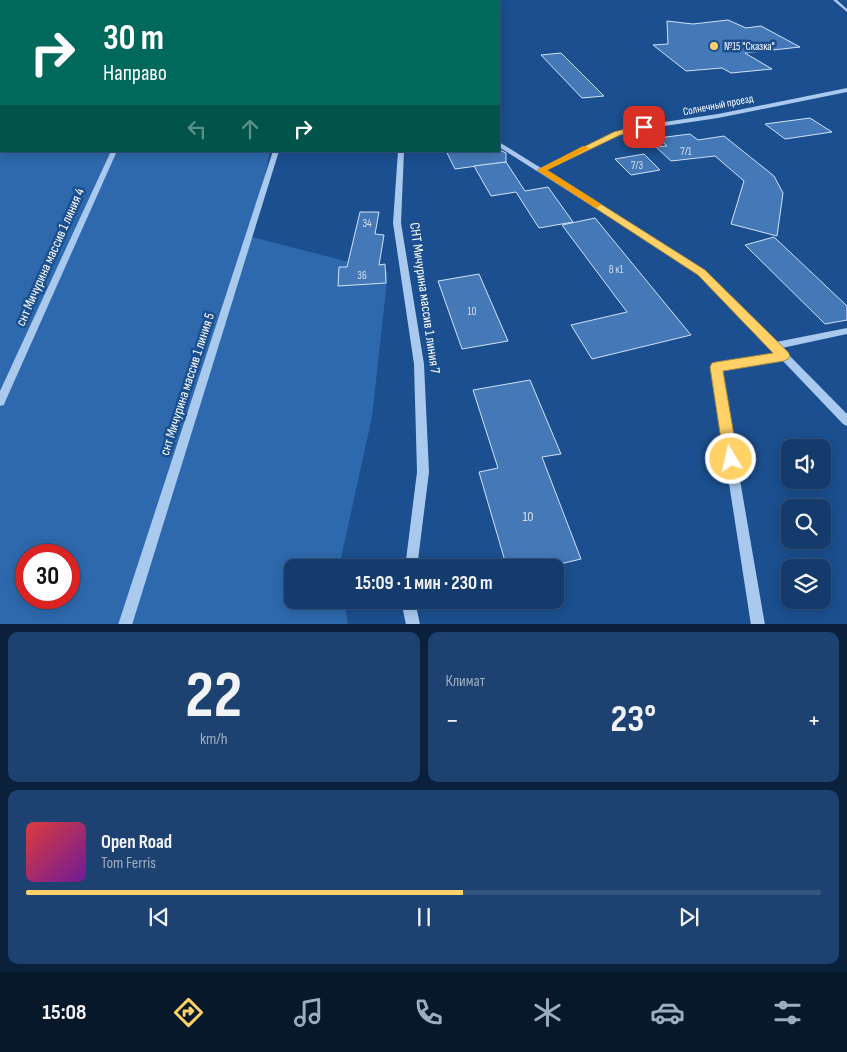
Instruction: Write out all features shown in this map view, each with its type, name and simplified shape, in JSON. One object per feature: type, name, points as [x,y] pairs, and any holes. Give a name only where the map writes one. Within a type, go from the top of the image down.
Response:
[{"type":"street","points":[[835,0],[847,11]]},
{"type":"street","name":"Солнечный проезд","points":[[541,170],[617,133],[718,116],[847,90]]},
{"type":"street","points":[[500,145],[702,272],[847,422]]},
{"type":"street","name":"снт Мичурина массив 1 линия 4","points":[[0,402],[114,152]]},
{"type":"street","name":"снт Мичурина массив 1 линия 5","points":[[125,624],[276,152]]},
{"type":"street","name":"СНТ Мичурина массив 1 линия 7","points":[[401,152],[397,223],[420,364],[423,472],[411,559]]},
{"type":"street","points":[[773,346],[847,331]]},
{"type":"street","points":[[758,624],[716,367],[784,356]]},
{"type":"street","points":[[410,609],[413,624]]},
{"type":"shaded area","points":[[0,152],[270,152],[252,237],[388,272],[372,417],[341,559],[284,559],[284,609],[346,609],[348,624],[0,624]]},
{"type":"building","points":[[728,20],[746,28],[761,26],[800,47],[745,53],[772,69],[731,73],[722,68],[686,71],[653,45],[668,44],[667,21],[693,24]]},
{"type":"building","points":[[561,53],[604,96],[582,98],[541,55]]},
{"type":"building","points":[[810,118],[832,132],[785,139],[765,124]]},
{"type":"building","points":[[690,134],[698,140],[724,136],[774,176],[783,193],[777,236],[731,224],[744,181],[715,156],[671,161],[656,147],[667,146],[658,138]]},
{"type":"building","points":[[502,151],[506,153],[506,162],[455,169],[446,152]]},
{"type":"building","points":[[644,154],[660,170],[631,175],[615,159]]},
{"type":"building","points":[[506,162],[525,191],[548,187],[573,222],[539,228],[516,192],[491,196],[474,166]]},
{"type":"building","points":[[360,212],[379,212],[375,234],[384,235],[379,265],[385,264],[386,283],[338,286],[339,267],[347,267]]},
{"type":"building","points":[[595,218],[691,335],[592,359],[571,325],[627,312],[562,225]]},
{"type":"building","points":[[774,237],[847,306],[847,320],[825,324],[745,245]]},
{"type":"building","points":[[479,274],[508,341],[462,349],[438,281]]},
{"type":"building","points":[[530,380],[561,454],[542,457],[581,559],[564,563],[564,559],[504,559],[479,472],[498,468],[473,390]]},
{"type":"slow traffic","points":[[586,148],[541,170],[596,205]]},
{"type":"place","name":"№15 \"Сказка\"","points":[[714,46]]},
{"type":"route","points":[[644,127],[617,133],[541,170],[702,272],[784,356],[716,367],[731,459]]}]
